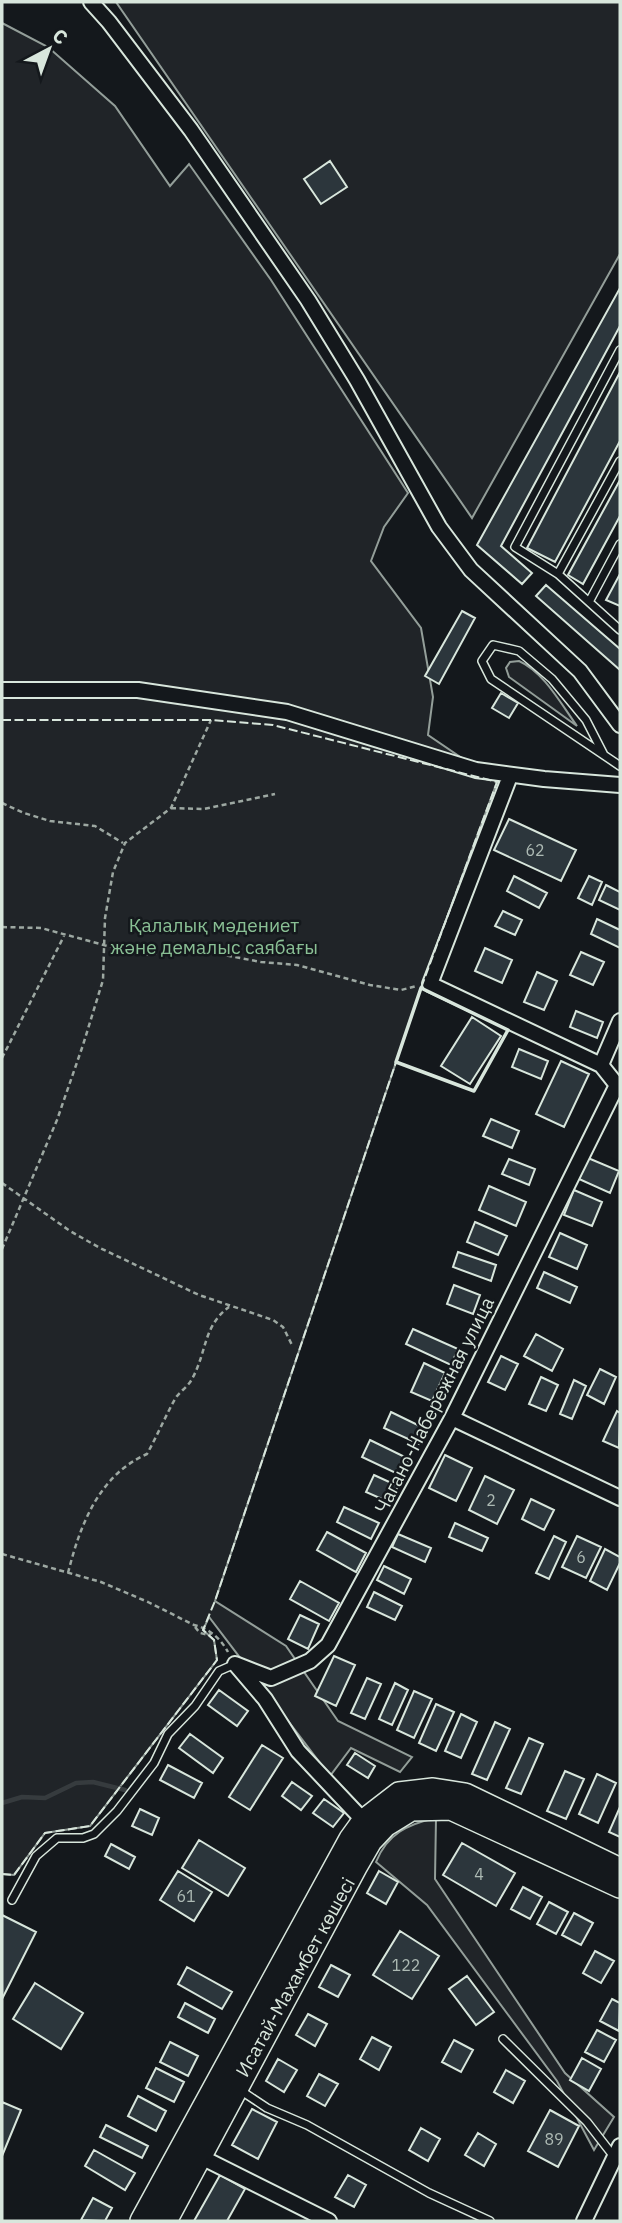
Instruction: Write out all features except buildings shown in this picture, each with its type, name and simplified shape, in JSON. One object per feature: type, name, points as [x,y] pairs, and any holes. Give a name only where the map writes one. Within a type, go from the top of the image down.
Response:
[{"type":"main road","points":[[142,2221],[190,2152],[351,1839],[364,1821],[399,1794],[433,1790],[465,1795],[620,1870]]},
{"type":"main road","name":"Исатай-Махамбет көшесі","points":[[227,2083],[370,1841],[386,1825],[411,1809],[451,1808],[620,1886]]},
{"type":"main road","points":[[165,2221],[190,2152]]},
{"type":"street","points":[[91,2],[191,131],[307,300],[357,380],[439,527],[471,570],[580,671],[620,725]]},
{"type":"street","points":[[2,690],[138,690],[287,712],[476,770],[510,776],[620,785]]},
{"type":"street","points":[[510,776],[430,984],[601,1065],[619,1087]]},
{"type":"street","points":[[601,1065],[620,1021]]},
{"type":"street","name":"Чагано-Набережная улица","points":[[235,1664],[271,1678],[310,1661],[328,1645],[452,1418],[619,1087]]},
{"type":"street","points":[[452,1418],[620,1497]]},
{"type":"street","points":[[235,1664],[265,1699],[298,1751],[364,1821]]},
{"type":"street","points":[[190,2152],[329,2221]]},
{"type":"street","points":[[583,2221],[617,2152]]},
{"type":"lane","points":[[620,350],[515,547],[558,574],[620,630]]},
{"type":"lane","points":[[558,574],[620,461]]},
{"type":"lane","points":[[589,602],[620,544]]},
{"type":"lane","points":[[604,755],[586,720],[552,679],[519,651],[493,645],[482,661],[491,679],[604,755],[620,765]]},
{"type":"lane","points":[[12,1900],[36,1856],[57,1838],[83,1838],[94,1834],[117,1811],[154,1763],[168,1734],[195,1706],[219,1671],[235,1664]]},
{"type":"lane","points":[[503,2039],[617,2152]]},
{"type":"lane","points":[[227,2083],[267,2108],[307,2125],[429,2193],[490,2221]]},
{"type":"path","points":[[2,1249],[57,1120],[103,980],[103,946],[113,872],[125,844],[171,808],[211,720]]},
{"type":"path","points":[[171,808],[204,808],[275,794]]},
{"type":"path","points":[[2,803],[50,821],[94,827],[125,844]]},
{"type":"path","points":[[2,927],[41,928],[141,955],[193,949],[261,962],[297,965],[370,985],[401,990],[430,984]]},
{"type":"path","points":[[2,1058],[65,935]]},
{"type":"path","points":[[2,1183],[69,1231],[100,1248],[229,1307],[273,1320],[283,1327],[293,1347]]},
{"type":"path","points":[[68,1573],[75,1543],[88,1512],[112,1476],[133,1460],[148,1454],[176,1397],[191,1381],[205,1345],[206,1335],[217,1316],[229,1307]]},
{"type":"path","points":[[2,1554],[125,1592],[204,1628],[222,1640],[235,1664]]},
{"type":"green space","points":[[116,2],[620,2],[620,254],[472,518]]},
{"type":"green space","name":"Қалалық мәдениет және демалыс саябағы","points":[[2,23],[48,47],[115,106],[170,186],[189,164],[271,280],[408,493],[384,527],[371,561],[421,628],[433,697],[428,735],[497,782],[422,985],[215,1601],[286,1646],[338,1721],[412,1757],[400,1772],[351,1748],[330,1776],[209,1617],[203,1630],[214,1640],[217,1660],[90,1826],[45,1833],[14,1875],[2,1874]]},
{"type":"green space","points":[[519,661],[544,681],[577,726],[509,677],[506,668],[510,662]]},
{"type":"green space","points":[[436,1818],[435,1879],[565,2073],[614,2117],[594,2150],[557,2081],[427,1905],[376,1862],[392,1837],[416,1823]]},
{"type":"waterway","points":[[2,1803],[22,1797],[45,1798],[76,1783],[93,1782],[125,1790]]},
{"type":"fence","points":[[2,720],[211,720],[273,725],[497,782],[421,988]]},
{"type":"fence","points":[[2,1874],[14,1875],[45,1833],[90,1826],[217,1660],[214,1640],[203,1630],[396,1062]]},
{"type":"wall","points":[[421,988],[508,1030],[474,1091],[396,1062],[421,988]]}]
